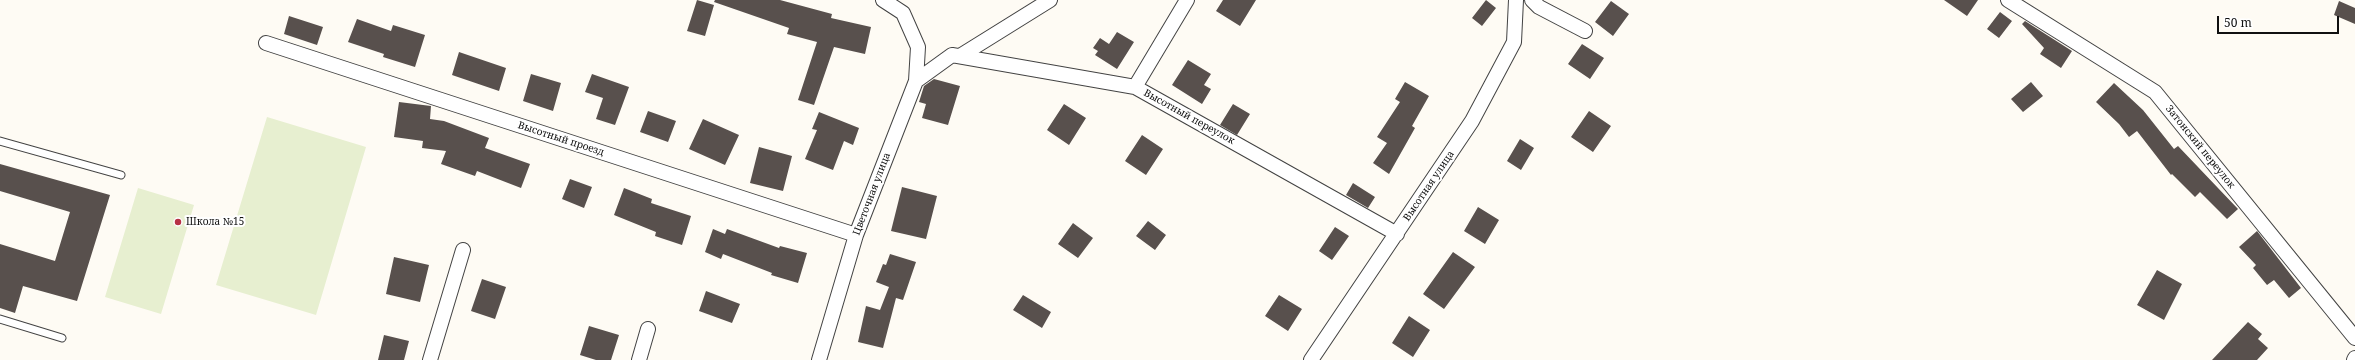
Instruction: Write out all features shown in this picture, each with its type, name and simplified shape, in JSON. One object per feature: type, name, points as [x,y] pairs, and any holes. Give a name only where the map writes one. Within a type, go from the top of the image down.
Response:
[{"type":"street","points":[[884,0],[903,13],[918,47],[916,81]]},
{"type":"street","points":[[916,81],[952,54],[960,56],[1050,0]]},
{"type":"street","points":[[1135,87],[1187,0]]},
{"type":"street","name":"Высотная улица","points":[[1311,360],[1472,121],[1514,42],[1516,0]]},
{"type":"street","points":[[1532,0],[1539,7],[1584,31]]},
{"type":"street","name":"Затонский переулок","points":[[2008,0],[2156,92],[2355,338]]},
{"type":"street","name":"Высотный проезд","points":[[266,43],[856,235]]},
{"type":"street","name":"Высотный переулок","points":[[960,56],[1135,87],[1397,234]]},
{"type":"street","name":"Цветочная улица","points":[[819,360],[856,235],[916,81]]},
{"type":"street","points":[[430,360],[463,250]]},
{"type":"street","points":[[639,360],[648,330]]},
{"type":"lane","points":[[0,141],[120,175]]},
{"type":"lane","points":[[0,319],[62,338]]},
{"type":"green space","points":[[267,117],[366,147],[316,315],[216,285]]},
{"type":"green space","points":[[138,188],[194,205],[161,314],[105,297]]},
{"type":"building","points":[[697,0],[714,5],[705,36],[687,31]]},
{"type":"building","points":[[715,0],[780,0],[832,14],[831,18],[871,27],[865,54],[834,47],[814,105],[798,100],[817,42],[787,34],[789,28],[714,2]]},
{"type":"building","points":[[1223,0],[1256,0],[1240,26],[1216,11]]},
{"type":"building","points":[[1486,0],[1496,8],[1482,26],[1472,18]]},
{"type":"building","points":[[1944,0],[1978,0],[1967,16]]},
{"type":"building","points":[[1611,1],[1629,14],[1613,36],[1595,22]]},
{"type":"building","points":[[2339,1],[2355,8],[2355,24],[2334,15]]},
{"type":"building","points":[[2000,12],[2012,21],[1999,38],[1987,29]]},
{"type":"building","points":[[289,16],[323,27],[317,45],[284,34]]},
{"type":"building","points":[[357,19],[391,31],[393,25],[425,35],[415,67],[383,57],[384,54],[348,42]]},
{"type":"building","points":[[2025,21],[2072,51],[2061,68],[2040,54],[2044,48],[2022,24]]},
{"type":"building","points":[[1117,32],[1134,42],[1117,69],[1095,55],[1098,51],[1093,48],[1100,38],[1109,44]]},
{"type":"building","points":[[1582,44],[1604,58],[1590,79],[1568,64]]},
{"type":"building","points":[[459,52],[506,68],[499,91],[452,75]]},
{"type":"building","points":[[1188,60],[1211,74],[1204,85],[1211,89],[1202,104],[1172,85]]},
{"type":"building","points":[[531,74],[561,83],[553,111],[523,101]]},
{"type":"building","points":[[592,74],[629,87],[615,125],[596,119],[603,98],[585,92]]},
{"type":"building","points":[[934,79],[960,86],[948,125],[922,118],[926,104],[919,102],[924,86]]},
{"type":"building","points":[[1405,82],[1429,96],[1412,126],[1415,128],[1389,174],[1373,163],[1387,143],[1377,137],[1400,102],[1395,99]]},
{"type":"building","points":[[2031,82],[2043,96],[2023,112],[2011,99]]},
{"type":"building","points":[[2114,83],[2143,110],[2174,149],[2178,146],[2238,209],[2227,219],[2200,192],[2195,197],[2172,174],[2171,175],[2137,131],[2129,137],[2119,124],[2096,102]]},
{"type":"building","points":[[399,102],[431,106],[430,119],[444,121],[489,138],[485,148],[530,164],[521,188],[477,171],[475,176],[441,164],[446,151],[422,148],[423,141],[394,137]]},
{"type":"building","points":[[1064,104],[1086,118],[1069,145],[1047,130]]},
{"type":"building","points":[[1233,104],[1250,114],[1237,135],[1220,125]]},
{"type":"building","points":[[648,111],[676,121],[668,142],[640,132]]},
{"type":"building","points":[[1589,111],[1611,126],[1593,152],[1571,137]]},
{"type":"building","points":[[819,112],[859,128],[853,145],[844,141],[833,170],[805,159],[817,130],[812,129]]},
{"type":"building","points":[[703,119],[739,135],[725,165],[689,149]]},
{"type":"building","points":[[1142,135],[1163,149],[1146,175],[1125,161]]},
{"type":"building","points":[[1520,139],[1534,148],[1521,170],[1507,161]]},
{"type":"building","points":[[759,147],[792,156],[783,191],[750,183]]},
{"type":"building","points":[[0,164],[110,195],[77,301],[23,286],[15,313],[0,308],[0,244],[55,261],[70,212],[0,191]]},
{"type":"building","points":[[570,179],[592,187],[584,208],[562,199]]},
{"type":"building","points":[[1353,183],[1375,197],[1368,208],[1346,195]]},
{"type":"building","points":[[902,187],[937,196],[926,239],[891,231]]},
{"type":"building","points":[[624,188],[652,199],[651,203],[691,216],[682,245],[655,236],[656,232],[614,215]]},
{"type":"building","points":[[1478,207],[1499,220],[1485,244],[1464,231]]},
{"type":"building","points":[[1148,221],[1166,235],[1155,250],[1136,236]]},
{"type":"building","points":[[1073,223],[1093,238],[1078,258],[1058,244]]},
{"type":"building","points":[[1335,227],[1349,236],[1332,260],[1319,251]]},
{"type":"building","points":[[713,229],[725,234],[727,229],[779,248],[780,246],[807,253],[798,283],[771,275],[772,273],[723,254],[721,259],[705,252]]},
{"type":"building","points":[[2257,231],[2301,288],[2289,298],[2274,280],[2267,285],[2253,268],[2256,265],[2239,247]]},
{"type":"building","points":[[1453,252],[1475,267],[1444,309],[1423,294]]},
{"type":"building","points":[[890,254],[916,262],[903,300],[896,298],[883,348],[858,342],[866,306],[880,310],[889,287],[876,282],[883,264],[886,265]]},
{"type":"building","points":[[394,257],[429,265],[420,302],[386,294]]},
{"type":"building","points":[[2157,270],[2182,284],[2164,320],[2137,305]]},
{"type":"building","points":[[482,279],[506,287],[495,319],[471,311]]},
{"type":"building","points":[[706,291],[740,304],[732,323],[699,311]]},
{"type":"building","points":[[1023,295],[1051,312],[1042,328],[1013,310]]},
{"type":"building","points":[[1279,295],[1302,309],[1288,331],[1265,316]]},
{"type":"building","points":[[1409,316],[1430,330],[1413,357],[1392,343]]},
{"type":"building","points":[[2248,322],[2262,334],[2258,339],[2268,348],[2257,360],[2212,360]]},
{"type":"building","points":[[589,326],[619,335],[611,360],[596,360],[580,355]]},
{"type":"building","points":[[384,335],[409,341],[404,360],[378,360]]},
{"type":"place","name":"Школа №15","points":[[178,222]]}]
